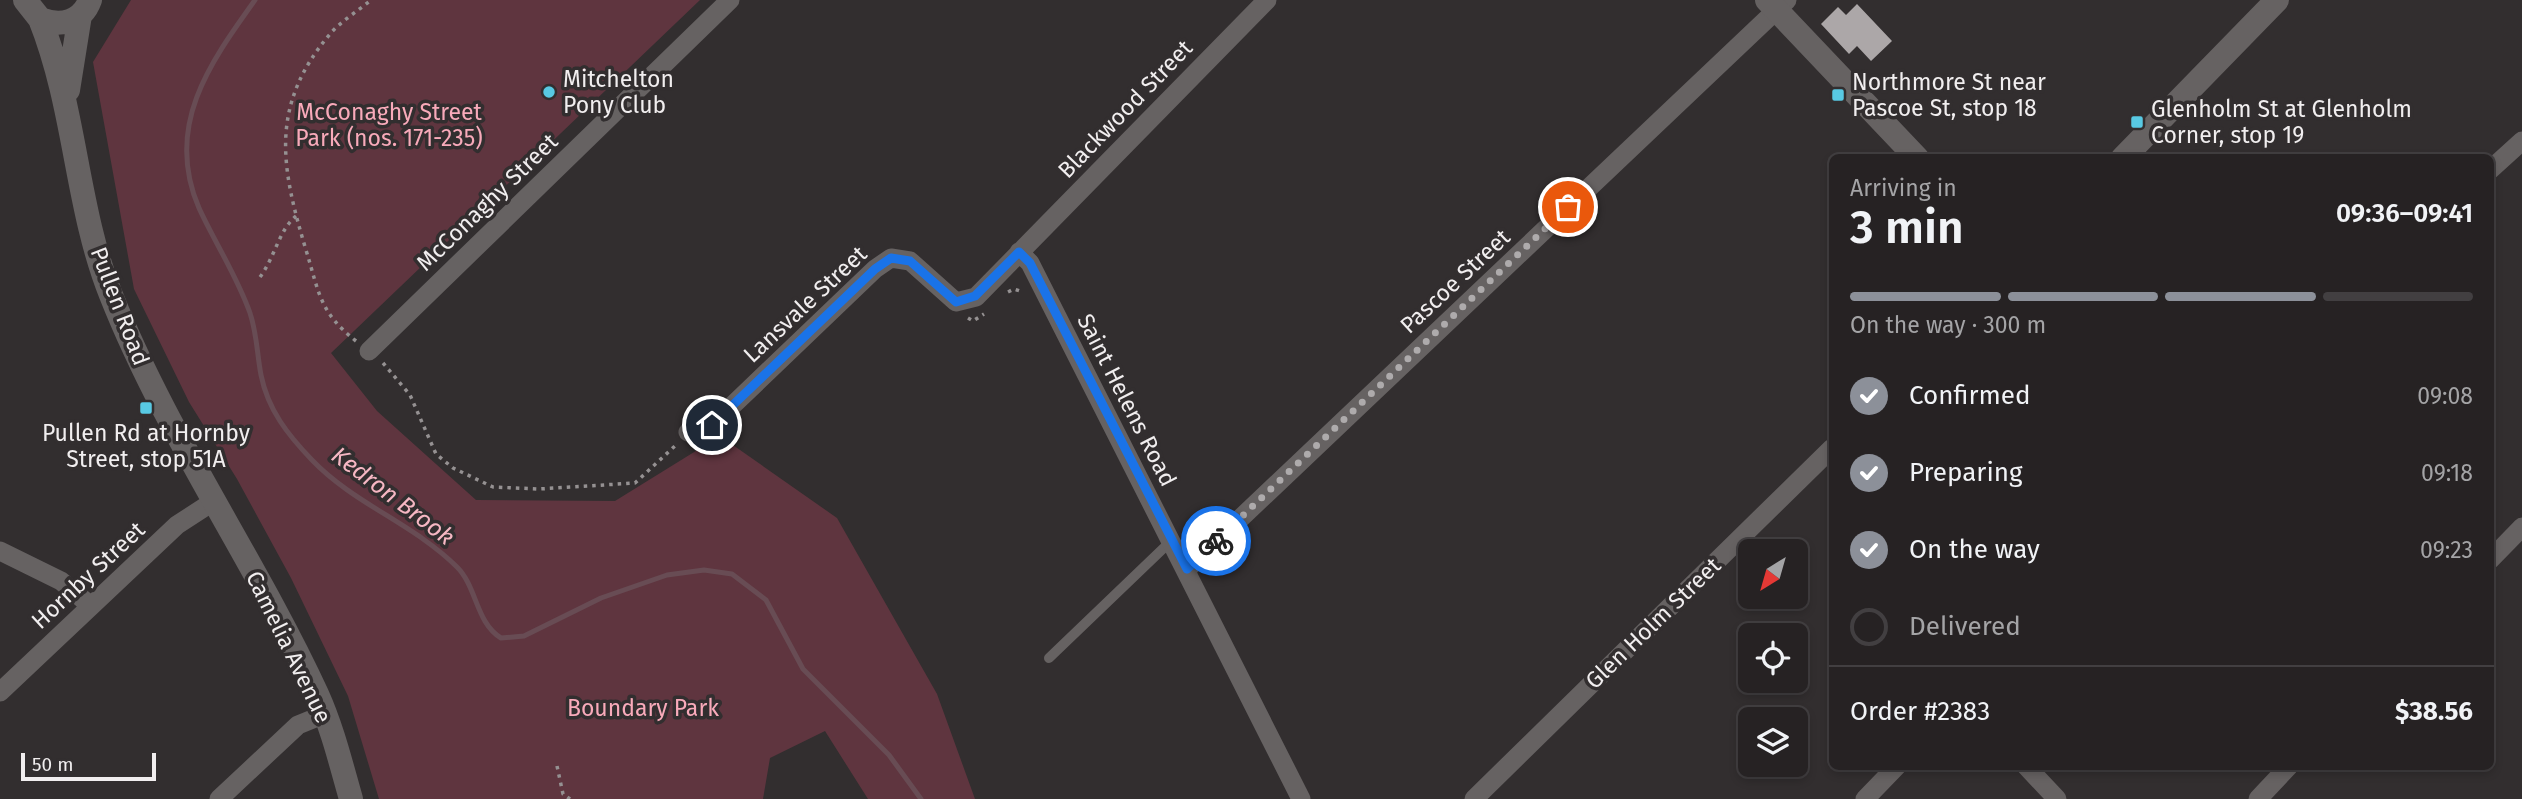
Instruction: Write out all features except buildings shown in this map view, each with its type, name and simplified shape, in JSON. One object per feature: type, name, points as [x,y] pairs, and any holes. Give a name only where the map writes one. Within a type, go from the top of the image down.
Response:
[{"type":"street","name":"McConaghy Street","points":[[369,351],[730,0]]},
{"type":"street","name":"Blackwood Street","points":[[1019,252],[1267,0]]},
{"type":"street","points":[[2127,154],[2277,0]]},
{"type":"street","points":[[1777,3],[1913,154]]},
{"type":"street","name":"Pascoe Street","points":[[1187,569],[1777,3]]},
{"type":"street","points":[[33,10],[61,23],[88,5]]},
{"type":"street","name":"Pullen Road","points":[[66,97],[88,5]]},
{"type":"street","name":"Pullen Road","points":[[33,10],[66,97],[95,249],[110,293],[156,392],[214,501]]},
{"type":"street","points":[[2494,166],[2522,141]]},
{"type":"street","points":[[956,302],[975,296],[1019,252]]},
{"type":"street","name":"Saint Helens Road","points":[[1019,252],[1030,263],[1301,799]]},
{"type":"street","name":"Lansvale Street","points":[[688,432],[712,425],[875,269],[891,258],[910,261],[956,302]]},
{"type":"street","name":"Glen Holm Street","points":[[1474,799],[1829,451]]},
{"type":"street","name":"Hornby Street","points":[[0,692],[177,525],[214,501]]},
{"type":"street","name":"Camelia Avenue","points":[[214,501],[325,714],[351,799]]},
{"type":"street","points":[[2494,556],[2522,527]]},
{"type":"street","points":[[0,551],[71,588],[91,606]]},
{"type":"street","points":[[219,799],[298,725],[325,714]]},
{"type":"street","points":[[1865,799],[1893,770]]},
{"type":"street","points":[[2030,770],[2057,799]]},
{"type":"street","points":[[2258,799],[2285,770]]},
{"type":"lane","points":[[1049,658],[1172,541]]},
{"type":"path","points":[[260,276],[273,260],[282,233],[296,216]]},
{"type":"path","points":[[1002,297],[1014,289],[1028,295]]},
{"type":"path","points":[[956,302],[973,321],[986,312]]},
{"type":"path","points":[[557,765],[563,794],[570,799]]},
{"type":"green space","points":[[131,0],[700,0],[331,353],[377,411],[476,500],[615,501],[720,436],[837,518],[937,694],[975,799],[868,799],[825,731],[770,758],[763,799],[379,799],[348,696],[291,578],[237,479],[189,402],[134,289],[93,62]]},
{"type":"waterway","name":"Kedron Brook","points":[[255,0],[222,48],[197,98],[189,123],[189,178],[199,208],[250,313],[264,388],[274,411],[295,441],[312,460],[346,489],[422,538],[457,567],[469,584],[486,623],[501,638],[524,636],[601,598],[667,575],[704,570],[732,574],[766,600],[803,669],[889,755],[921,799]]},
{"type":"way so far","points":[[1216,541],[1568,207]]},
{"type":"place","name":"Mitchelton Pony Club","points":[[549,92]]},
{"type":"place","name":"Northmore St near Pascoe St, stop 18","points":[[1838,95]]},
{"type":"place","name":"Glenholm St at Glenholm Corner, stop 19","points":[[2137,122]]},
{"type":"place","name":"Pullen Rd at Hornby Street, stop 51A","points":[[146,408]]},
{"type":"route","points":[[712,425],[875,269],[891,258],[901,257],[910,261],[947,297],[956,302],[975,296],[1019,252],[1030,263],[1187,569],[1216,541]]},
{"type":"park label","name":"McConaghy Street Park (nos. 171-235)","points":[[389,125]]},
{"type":"park label","name":"Boundary Park","points":[[643,708]]}]
